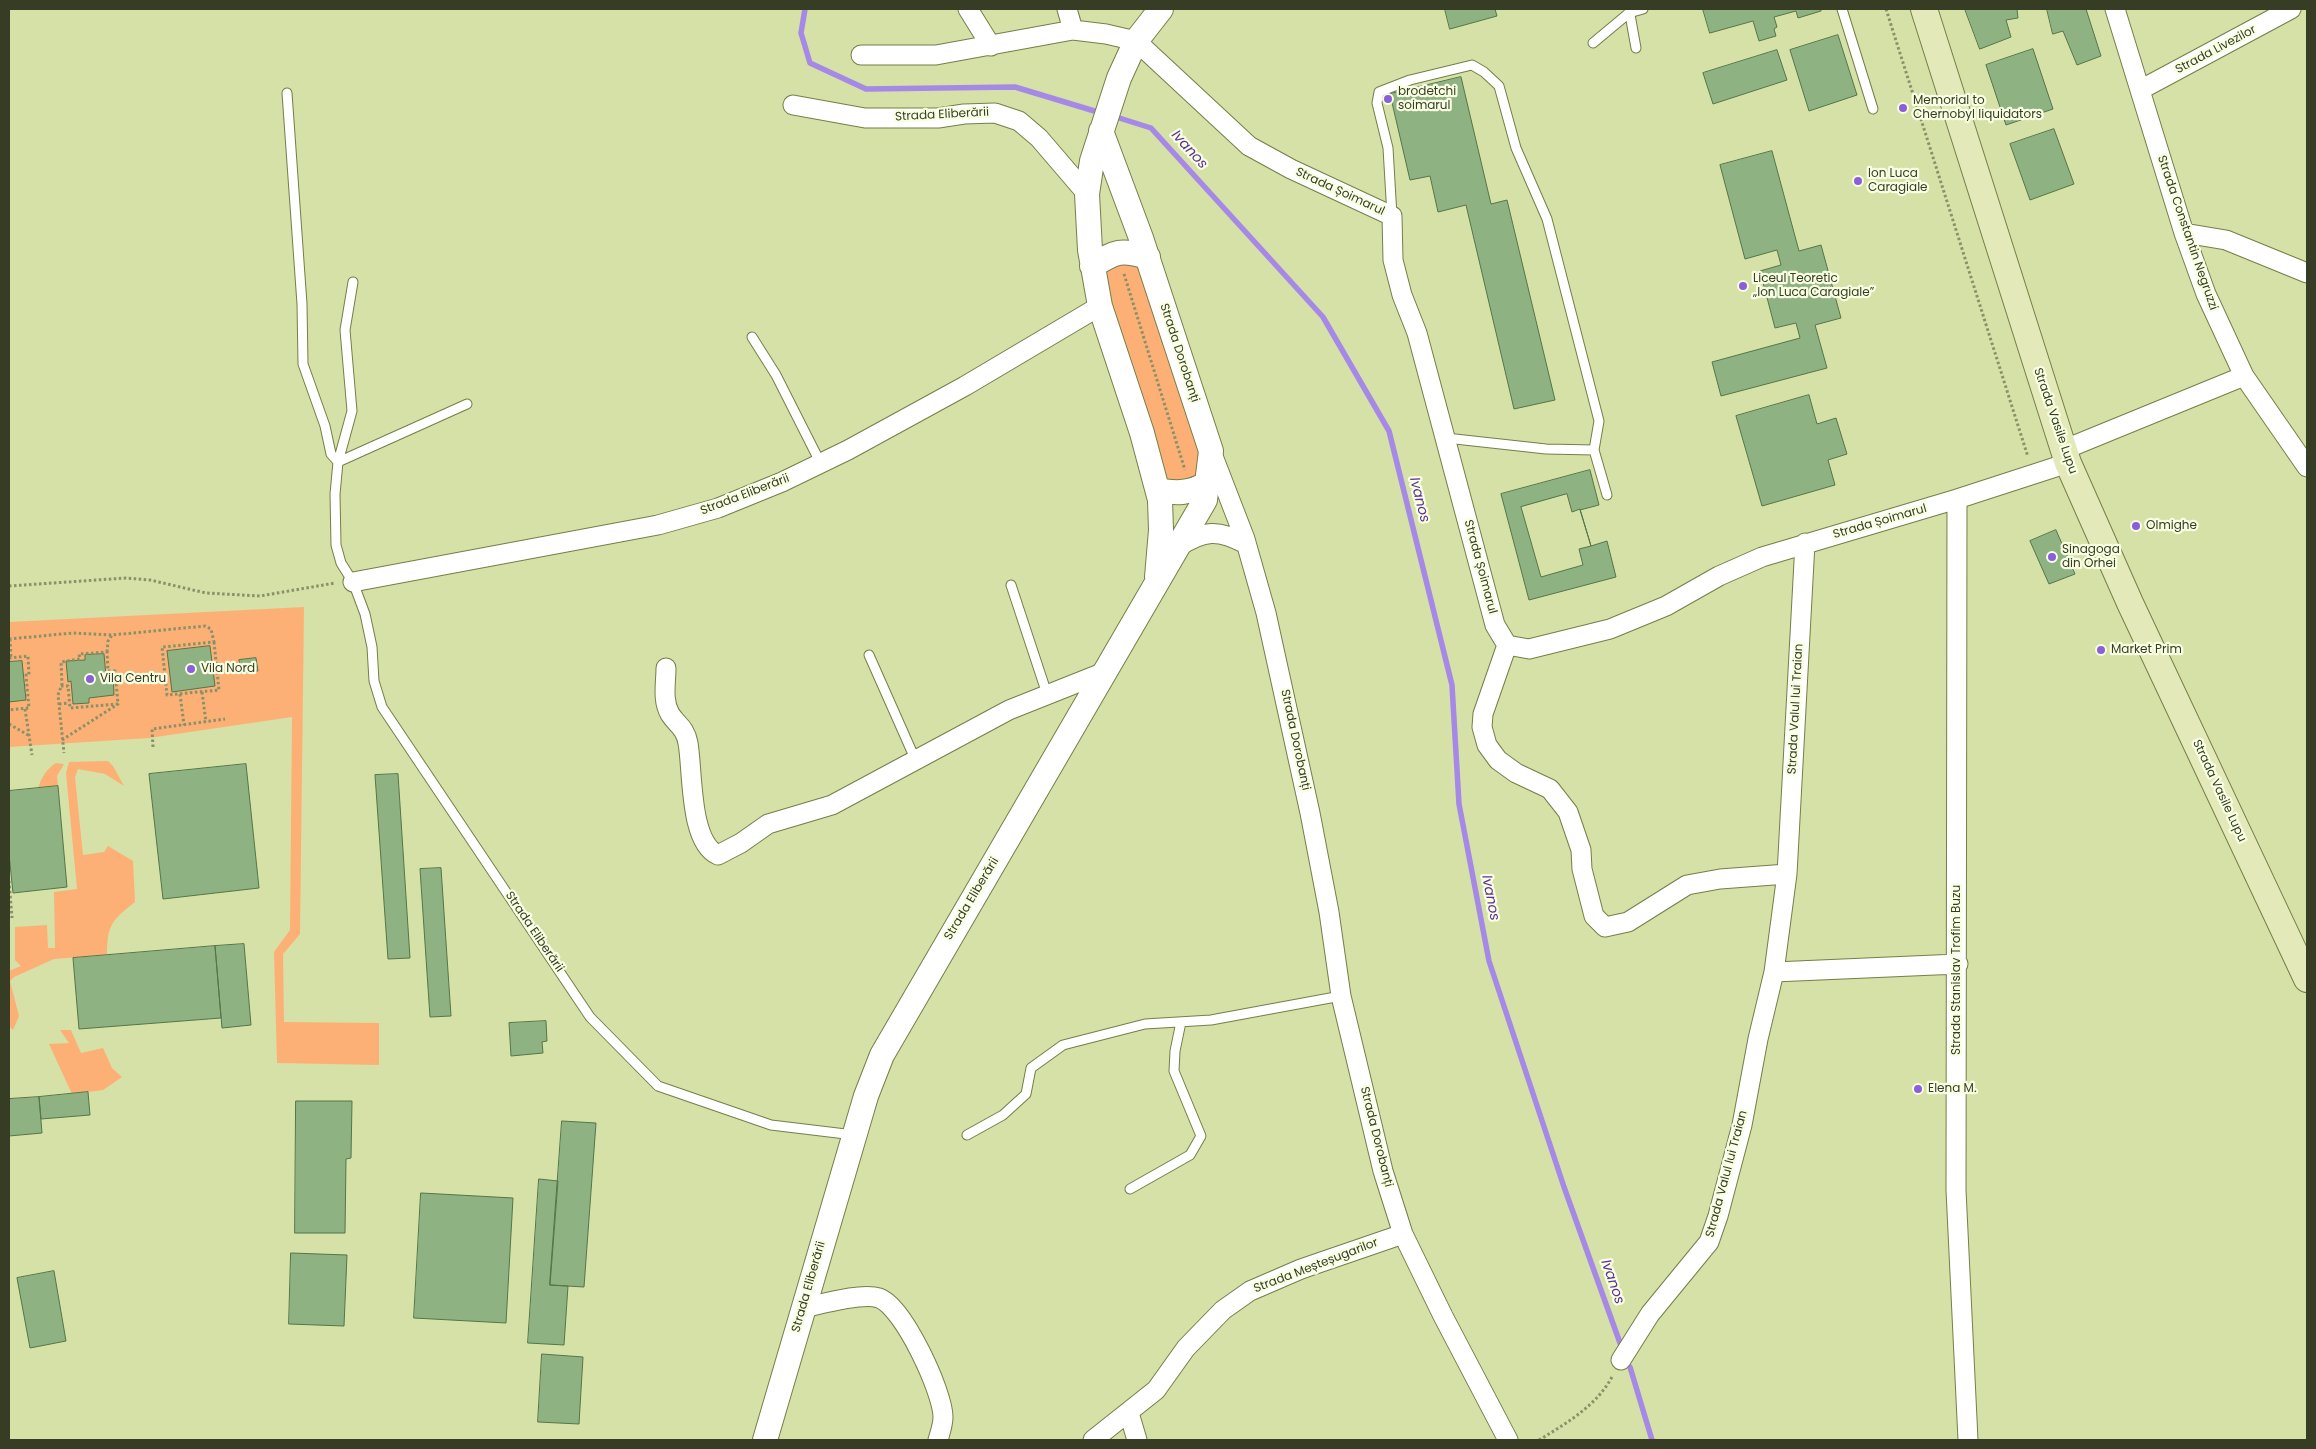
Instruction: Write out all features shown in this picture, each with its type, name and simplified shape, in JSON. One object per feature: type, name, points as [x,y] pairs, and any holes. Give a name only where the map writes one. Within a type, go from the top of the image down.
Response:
[{"type":"main road","name":"Strada Vasile Lupu","points":[[1924,9],[2065,457],[2130,603],[2307,979]]},
{"type":"street","points":[[968,9],[991,46]]},
{"type":"street","points":[[1067,9],[1073,30]]},
{"type":"street","points":[[1101,131],[1119,78],[1136,41],[1161,9]]},
{"type":"street","name":"Strada Constantin Negruzzi","points":[[2115,9],[2184,232],[2206,294],[2244,376],[2307,467]]},
{"type":"street","name":"Strada Livezilor","points":[[2140,90],[2292,9]]},
{"type":"street","points":[[861,54],[936,55],[1073,30],[1106,34],[1136,41]]},
{"type":"street","name":"Strada Șoimarul","points":[[1136,41],[1180,84],[1249,146],[1291,169],[1392,216],[1394,260],[1402,295],[1417,332],[1495,625],[1507,645],[1529,649],[1610,629],[1666,606],[1718,576],[1762,557],[2034,474],[2065,457],[2244,376]]},
{"type":"street","name":"Strada Eliberării","points":[[793,105],[865,118],[938,118],[964,114],[995,113],[1019,121],[1039,138],[1087,194]]},
{"type":"street","name":"Strada Eliberării","points":[[1101,131],[1092,161],[1087,194],[1092,266],[1100,306],[1142,433],[1158,490],[1161,530],[1157,581]]},
{"type":"street","name":"Strada Dorobanți","points":[[1101,131],[1148,256],[1211,451],[1246,544],[1266,613],[1294,734],[1329,912],[1341,996],[1383,1171],[1404,1234],[1443,1316],[1508,1440]]},
{"type":"street","points":[[2184,232],[2226,240],[2307,273]]},
{"type":"street","points":[[1092,266],[1109,256],[1127,251],[1148,256]]},
{"type":"street","name":"Strada Eliberării","points":[[353,582],[658,525],[718,508],[821,464],[965,386],[1100,306]]},
{"type":"street","name":"Strada Eliberării","points":[[764,1440],[854,1135],[866,1096],[882,1055],[1205,500],[1198,481],[1211,451]]},
{"type":"street","points":[[1158,490],[1176,494],[1191,491],[1198,481]]},
{"type":"street","name":"Strada Stanislav Trofim Buzu","points":[[1957,499],[1958,964],[1956,1190],[1968,1440]]},
{"type":"street","points":[[1178,548],[1194,537],[1209,533],[1230,535],[1246,544]]},
{"type":"street","name":"Strada Valul lui Traian","points":[[1620,1360],[1650,1314],[1709,1242],[1718,1216],[1742,1125],[1774,972],[1787,874],[1805,544]]},
{"type":"street","points":[[1507,645],[1483,714],[1482,727],[1487,745],[1498,760],[1516,773],[1550,789],[1568,812],[1581,850],[1582,869],[1594,916],[1605,927],[1628,922],[1687,885],[1720,878],[1787,874]]},
{"type":"street","points":[[666,668],[665,702],[670,715],[684,728],[688,742],[696,812],[704,840],[711,851],[718,855],[741,843],[768,824],[832,805],[1009,710],[1107,671]]},
{"type":"street","points":[[1774,972],[1958,964]]},
{"type":"street","name":"Strada Meșteșugarilor","points":[[1094,1440],[1156,1390],[1186,1348],[1223,1310],[1250,1291],[1301,1269],[1404,1234]]},
{"type":"street","points":[[803,1308],[867,1296],[878,1297],[888,1302],[900,1317],[917,1346],[937,1389],[943,1418],[938,1440]]},
{"type":"street","points":[[1128,1413],[1137,1440]]},
{"type":"lane","points":[[1594,43],[1629,11],[1643,9]]},
{"type":"lane","points":[[1842,9],[1873,109]]},
{"type":"lane","points":[[1629,11],[1636,48]]},
{"type":"lane","points":[[1392,216],[1388,148],[1377,103],[1379,92],[1410,80],[1472,66],[1484,72],[1499,86],[1516,148],[1547,219],[1599,420],[1594,450],[1607,495]]},
{"type":"lane","points":[[287,93],[302,304],[303,364],[325,426],[331,454],[338,462],[467,404]]},
{"type":"lane","name":"Strada Eliberării","points":[[354,282],[345,330],[352,410],[338,462],[335,494],[336,545],[341,563],[353,582],[366,614],[372,647],[374,681],[382,707],[590,1018],[658,1086],[771,1124],[854,1135]]},
{"type":"lane","points":[[752,336],[776,376],[821,464]]},
{"type":"lane","points":[[1446,438],[1546,449],[1594,450]]},
{"type":"lane","points":[[1011,585],[1048,694]]},
{"type":"lane","points":[[869,656],[916,761]]},
{"type":"lane","points":[[967,1135],[1003,1115],[1026,1094],[1031,1068],[1063,1045],[1144,1024],[1211,1020],[1341,996]]},
{"type":"lane","points":[[1130,1189],[1190,1155],[1201,1136],[1174,1071],[1175,1051],[1181,1022]]},
{"type":"path","points":[[1886,9],[2034,474]]},
{"type":"path","points":[[1118,254],[1198,481]]},
{"type":"path","points":[[9,586],[126,578],[150,580],[206,593],[260,596],[318,585],[353,582]]},
{"type":"path","points":[[9,710],[29,708],[26,675],[29,675],[28,656],[10,658],[10,639],[73,633],[112,635],[205,626],[211,629],[214,642],[219,690],[167,695],[162,648],[214,642]]},
{"type":"path","points":[[112,635],[108,641],[108,671],[115,671],[118,704]]},
{"type":"path","points":[[64,753],[58,695],[61,686],[61,662],[80,659],[79,654],[107,652]]},
{"type":"path","points":[[61,686],[68,686],[70,708],[118,704]]},
{"type":"path","points":[[202,692],[206,722]]},
{"type":"path","points":[[180,694],[184,725]]},
{"type":"path","points":[[59,704],[69,703]]},
{"type":"path","points":[[62,740],[118,704]]},
{"type":"path","points":[[25,709],[30,729],[28,735],[32,755]]},
{"type":"path","points":[[153,747],[152,729],[225,719]]},
{"type":"path","points":[[9,724],[28,735]]},
{"type":"path","points":[[9,881],[12,918]]},
{"type":"path","points":[[1539,1440],[1574,1419],[1605,1390],[1620,1360]]},
{"type":"shaded area","points":[[1114,262],[1141,266],[1203,463],[1197,478],[1174,484],[1164,476],[1103,283],[1107,270]]},
{"type":"shaded area","points":[[304,607],[300,934],[283,954],[284,1022],[379,1023],[379,1065],[277,1063],[274,952],[290,930],[292,717],[149,738],[9,747],[9,622]]},
{"type":"shaded area","points":[[108,761],[113,766],[124,786],[105,774],[78,769],[75,777],[83,855],[104,852],[108,846],[133,861],[135,902],[112,924],[108,937],[107,955],[54,959],[14,977],[10,981],[19,1016],[13,1030],[9,1026],[9,971],[21,966],[15,960],[15,927],[47,925],[48,948],[55,948],[54,892],[77,889],[66,773],[69,762]]},
{"type":"shaded area","points":[[56,763],[64,764],[57,776],[58,786],[38,788],[45,774]]},
{"type":"shaded area","points":[[60,1030],[71,1030],[81,1053],[103,1048],[112,1068],[122,1077],[103,1090],[72,1094],[49,1044],[69,1043]]},
{"type":"building","points":[[1445,9],[1495,9],[1497,16],[1450,29]]},
{"type":"building","points":[[1703,9],[1821,9],[1821,11],[1798,18],[1796,11],[1774,17],[1777,27],[1774,29],[1776,36],[1759,41],[1753,21],[1710,33]]},
{"type":"building","points":[[1965,9],[2017,9],[2018,18],[2006,20],[2011,37],[1980,49]]},
{"type":"building","points":[[2047,9],[2086,9],[2101,56],[2077,65],[2063,31],[2053,34]]},
{"type":"building","points":[[1838,35],[1857,95],[1809,111],[1790,50]]},
{"type":"building","points":[[2033,49],[2053,109],[2006,125],[1986,65]]},
{"type":"building","points":[[1777,50],[1787,80],[1713,104],[1703,73]]},
{"type":"building","points":[[1461,77],[1491,204],[1507,200],[1555,400],[1514,409],[1466,205],[1438,212],[1430,176],[1410,180],[1390,94]]},
{"type":"building","points":[[2054,129],[2074,184],[2030,200],[2010,144]]},
{"type":"building","points":[[1772,151],[1799,251],[1821,245],[1841,318],[1815,325],[1827,368],[1721,396],[1712,362],[1800,338],[1796,323],[1775,328],[1760,271],[1781,265],[1777,250],[1745,259],[1720,165]]},
{"type":"building","points":[[1809,395],[1817,424],[1836,418],[1847,454],[1828,460],[1835,485],[1762,506],[1736,416]]},
{"type":"building","points":[[1590,470],[1599,505],[1580,510],[1591,546],[1607,541],[1616,577],[1529,600],[1501,494]]},
{"type":"building","points":[[1567,494],[1572,512],[1580,509],[1591,546],[1579,549],[1583,565],[1541,577],[1521,507]]},
{"type":"building","name":"Sinagoga din Orhei","points":[[2056,530],[2075,574],[2049,584],[2030,541]]},
{"type":"building","name":"Vila Nord","points":[[210,646],[215,686],[172,692],[167,651]]},
{"type":"building","name":"Vila Centru","points":[[104,654],[106,676],[113,675],[114,695],[89,698],[89,703],[73,704],[71,681],[68,682],[66,661],[85,660],[85,655]]},
{"type":"building","points":[[256,658],[258,671],[241,673],[239,660]]},
{"type":"building","points":[[22,661],[26,700],[9,702],[9,662]]},
{"type":"building","points":[[246,764],[259,888],[163,899],[149,774]]},
{"type":"building","points":[[398,774],[410,958],[388,959],[375,775]]},
{"type":"building","points":[[58,786],[67,887],[13,893],[9,854],[9,791]]},
{"type":"building","points":[[441,868],[451,1016],[430,1017],[420,869]]},
{"type":"building","points":[[244,944],[251,1025],[222,1028],[215,946]]},
{"type":"building","points":[[215,946],[221,1018],[79,1029],[73,958]]},
{"type":"building","points":[[546,1021],[547,1041],[542,1042],[543,1053],[511,1056],[509,1023]]},
{"type":"building","points":[[88,1092],[90,1115],[41,1119],[39,1097]]},
{"type":"building","points":[[39,1097],[42,1133],[9,1136],[9,1099]]},
{"type":"building","points":[[296,1101],[352,1101],[351,1158],[346,1159],[345,1233],[295,1233]]},
{"type":"building","points":[[562,1121],[596,1123],[584,1287],[550,1285]]},
{"type":"building","points":[[539,1179],[558,1181],[550,1285],[568,1286],[564,1345],[528,1343]]},
{"type":"building","points":[[421,1193],[513,1198],[506,1323],[414,1318]]},
{"type":"building","points":[[291,1253],[347,1255],[344,1326],[289,1324]]},
{"type":"building","points":[[54,1271],[66,1341],[30,1348],[17,1278]]},
{"type":"building","points":[[542,1354],[583,1357],[579,1424],[538,1422]]},
{"type":"waterway","name":"Ivanos","points":[[805,9],[801,33],[810,63],[866,89],[1015,87],[1101,113]]},
{"type":"waterway","name":"Ivanos","points":[[1113,116],[1151,128],[1323,317],[1389,431],[1452,685],[1459,804],[1489,961],[1564,1187],[1620,1343]]},
{"type":"waterway","name":"Ivanos","points":[[1630,1367],[1652,1440]]},
{"type":"place","name":"brodetchi soimarul","points":[[1388,99]]},
{"type":"place","name":"Memorial to Chernobyl liquidators","points":[[1903,108]]},
{"type":"place","name":"Ion Luca Caragiale","points":[[1858,181]]},
{"type":"place","name":"Liceul Teoretic „Ion Luca Caragiale”","points":[[1743,286]]},
{"type":"place","name":"Olmighe","points":[[2136,526]]},
{"type":"place","name":"Sinagoga din Orhei","points":[[2052,557]]},
{"type":"place","name":"Market Prim","points":[[2101,650]]},
{"type":"place","name":"Vila Nord","points":[[191,669]]},
{"type":"place","name":"Vila Centru","points":[[90,679]]},
{"type":"place","name":"Elena M.","points":[[1918,1089]]}]
